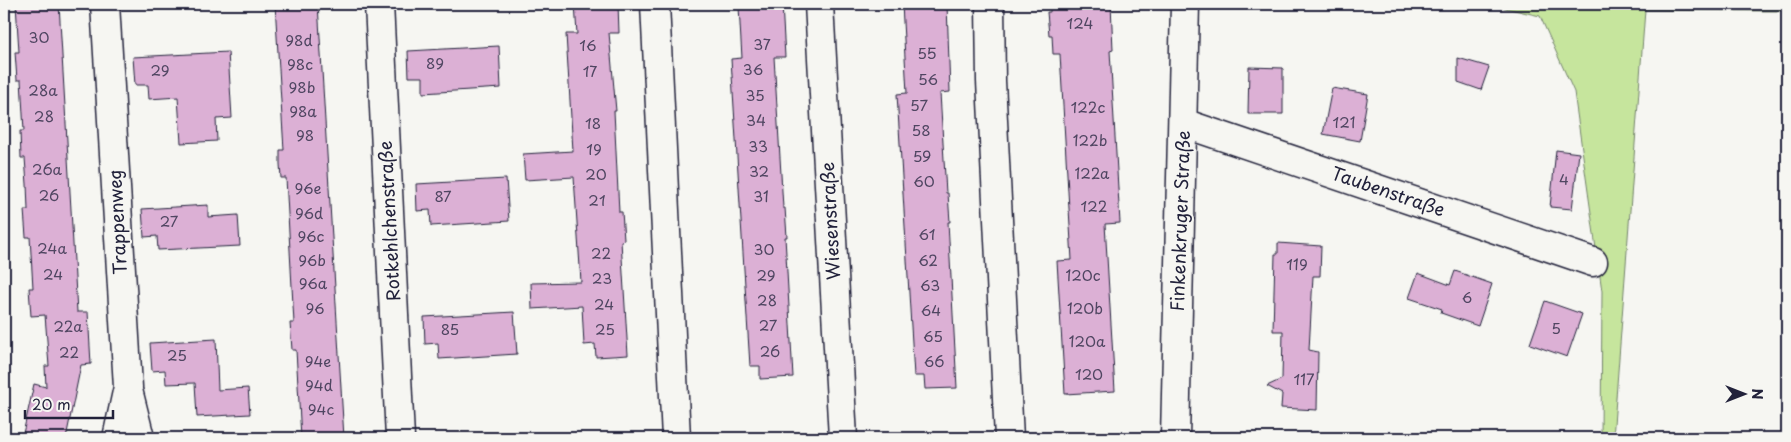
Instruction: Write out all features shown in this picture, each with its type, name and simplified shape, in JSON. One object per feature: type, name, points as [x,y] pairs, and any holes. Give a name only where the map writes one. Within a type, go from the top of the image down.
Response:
[{"type":"street","name":"Trappenweg","points":[[105,4],[128,387],[116,438]]},
{"type":"street","name":"Rotkehlchenstraße","points":[[379,4],[400,438]]},
{"type":"street","points":[[655,4],[676,438]]},
{"type":"street","name":"Wiesenstraße","points":[[819,4],[843,438]]},
{"type":"street","points":[[990,4],[991,81],[1009,438]]},
{"type":"street","name":"Finkenkruger Straße","points":[[1175,438],[1185,4]]},
{"type":"street","name":"Taubenstraße","points":[[1183,123],[1593,262]]},
{"type":"street","points":[[128,387],[140,438]]},
{"type":"green space","points":[[1488,4],[1787,4],[1787,11],[1645,10],[1613,438],[1601,438],[1602,291],[1574,92],[1540,16]]},
{"type":"building","points":[[16,4],[59,4],[77,312],[88,312],[91,364],[81,365],[66,438],[22,438],[34,384],[46,387],[45,366],[49,366],[45,315],[31,316],[29,288],[33,288],[30,237],[26,237],[24,210],[28,210],[27,184],[25,158],[21,158],[20,131],[24,131],[21,80],[17,80],[15,52],[19,52]]},
{"type":"building","points":[[275,4],[318,4],[344,438],[301,438],[296,350],[292,350],[290,323],[294,323],[286,178],[281,178],[280,164],[280,150],[284,150]]},
{"type":"building","points":[[575,4],[618,4],[619,33],[609,33],[616,111],[614,111],[619,212],[622,212],[624,240],[621,241],[628,355],[596,357],[595,344],[584,345],[582,306],[532,309],[531,283],[581,282],[574,177],[525,180],[523,154],[573,151],[566,34],[577,34]]},
{"type":"building","points":[[749,4],[782,4],[785,57],[774,57],[783,208],[785,208],[787,237],[785,237],[793,377],[760,379],[760,366],[750,366],[731,59],[742,58],[739,7],[749,7]]},
{"type":"building","points":[[902,4],[947,4],[950,92],[940,93],[946,193],[948,193],[950,222],[948,222],[957,388],[925,389],[924,376],[914,376],[897,94],[907,93]]},
{"type":"building","points":[[1050,4],[1111,4],[1113,50],[1110,51],[1120,223],[1105,224],[1115,391],[1065,394],[1057,261],[1072,260],[1060,54],[1053,54],[1052,35],[1049,35],[1047,12],[1050,12]]},
{"type":"building","points":[[499,46],[501,88],[423,93],[423,77],[409,77],[408,51]]},
{"type":"building","points":[[228,52],[232,118],[216,119],[217,141],[181,143],[178,97],[149,99],[148,85],[135,85],[133,57]]},
{"type":"building","points":[[1458,58],[1489,67],[1481,90],[1458,82]]},
{"type":"building","points":[[1249,67],[1283,68],[1283,114],[1248,114]]},
{"type":"building","points":[[1332,88],[1368,94],[1360,141],[1323,134]]},
{"type":"building","points":[[1556,150],[1579,153],[1572,209],[1550,207]]},
{"type":"building","points":[[506,179],[509,221],[431,226],[430,210],[417,211],[416,184]]},
{"type":"building","points":[[208,205],[208,217],[238,215],[240,246],[158,250],[157,236],[144,237],[142,209]]},
{"type":"building","points":[[1278,243],[1321,246],[1320,276],[1313,276],[1309,350],[1318,352],[1317,410],[1281,408],[1282,394],[1267,386],[1282,379],[1283,331],[1273,331],[1275,254],[1278,254]]},
{"type":"building","points":[[1455,271],[1492,284],[1478,326],[1441,313],[1442,309],[1409,298],[1418,273],[1450,285]]},
{"type":"building","points":[[1545,301],[1582,314],[1567,357],[1530,344]]},
{"type":"building","points":[[514,312],[517,354],[439,359],[438,343],[425,344],[424,317]]},
{"type":"building","points":[[216,339],[218,390],[248,388],[250,414],[197,417],[195,383],[166,384],[165,370],[152,371],[150,343]]}]
